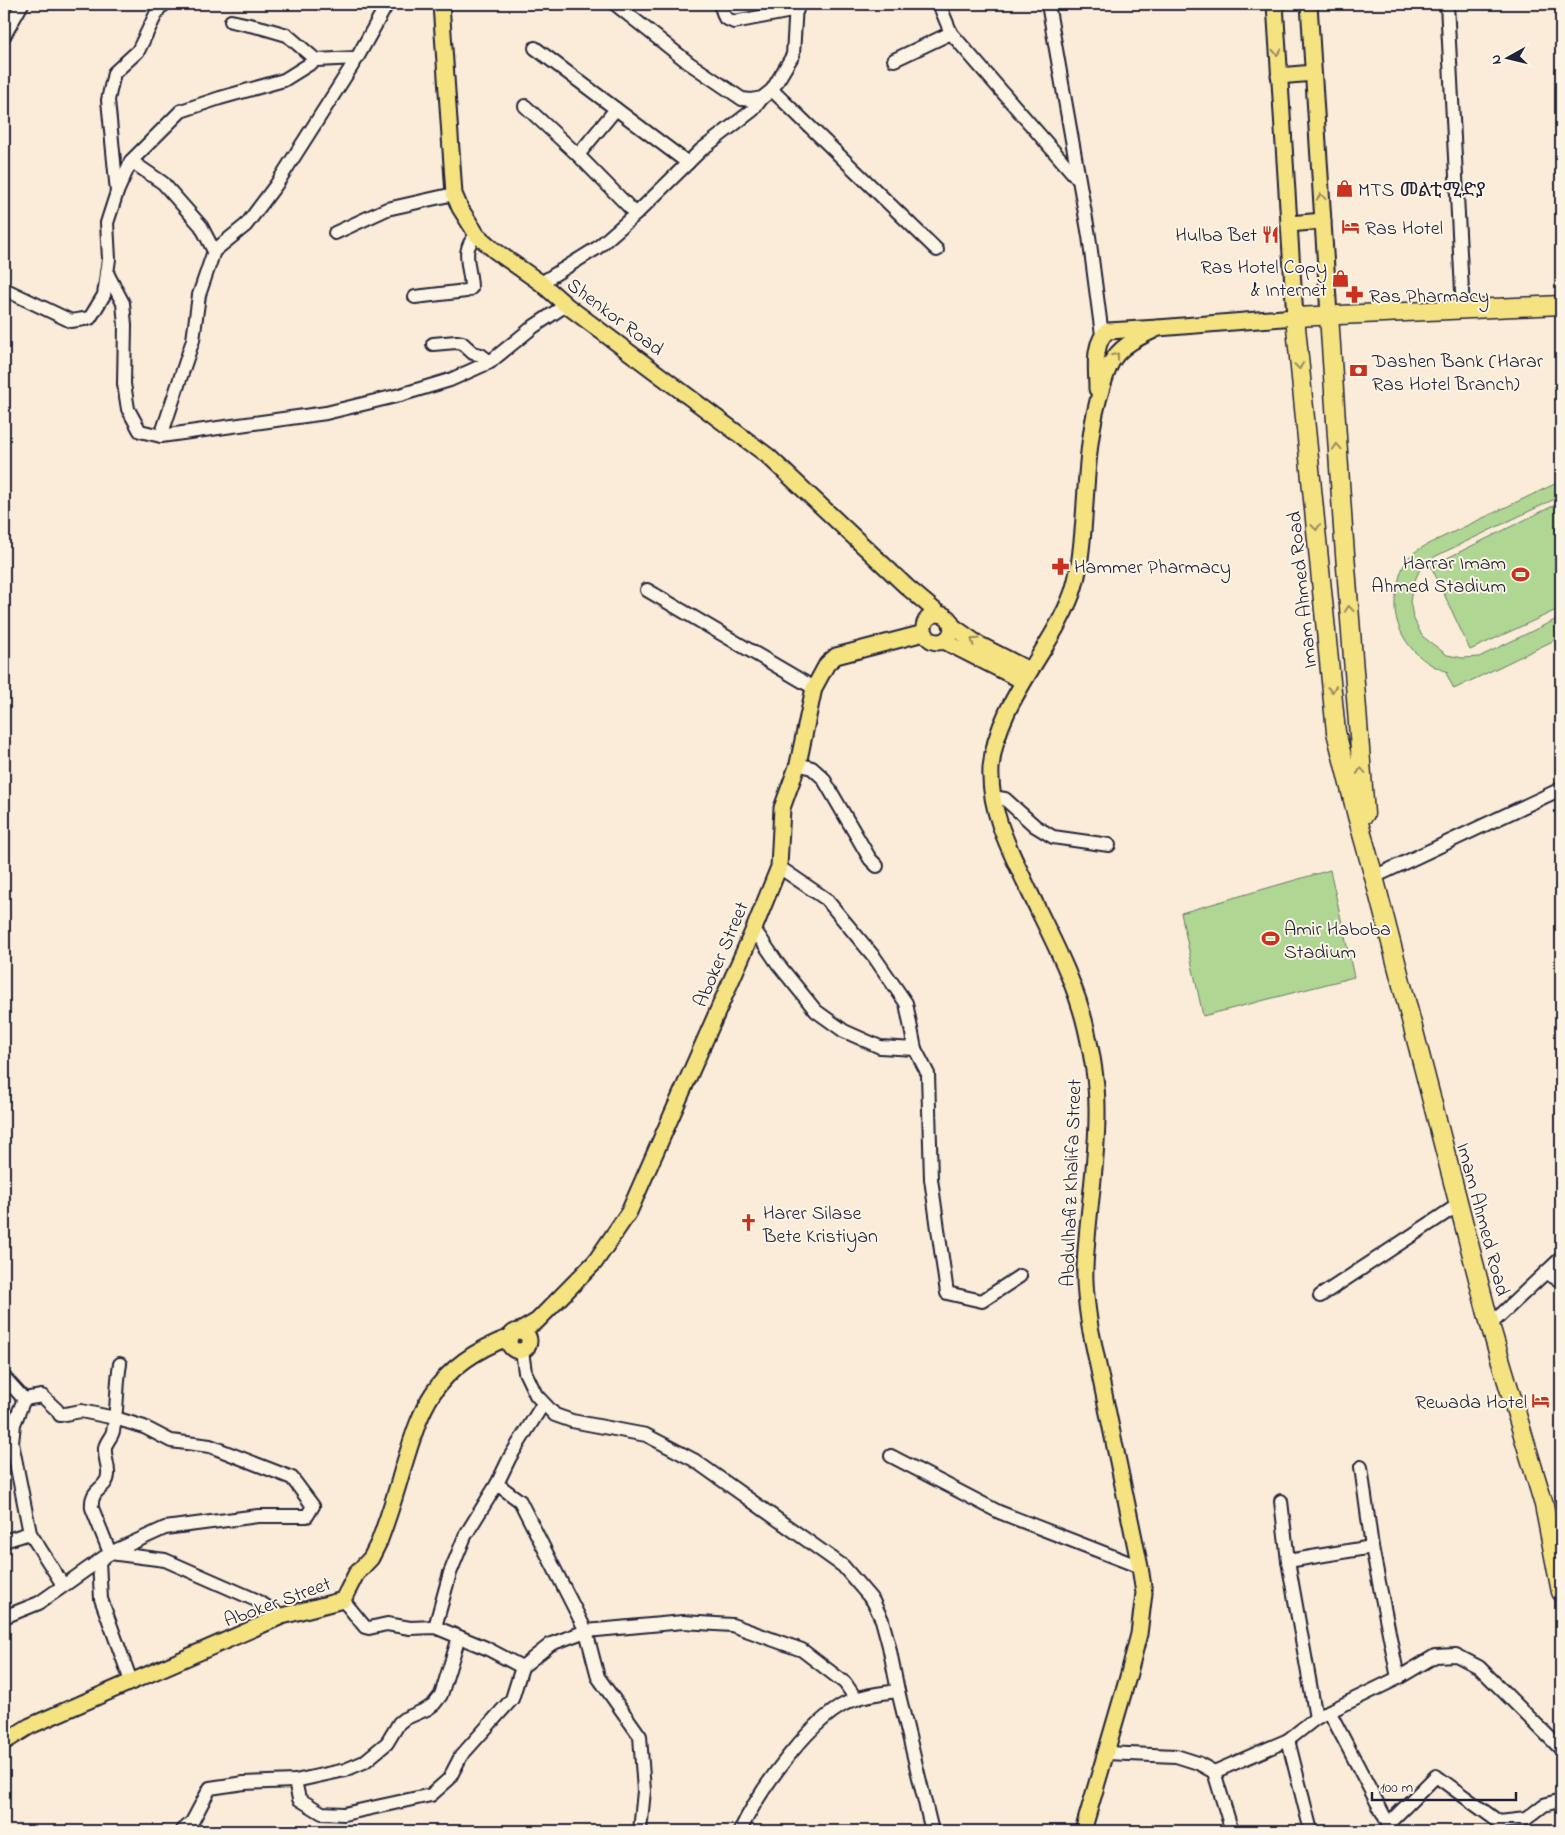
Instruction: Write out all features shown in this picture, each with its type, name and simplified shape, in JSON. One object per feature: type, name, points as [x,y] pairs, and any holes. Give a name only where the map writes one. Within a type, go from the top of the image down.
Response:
[{"type":"highway","points":[[1295,317],[1561,305]]},
{"type":"highway","name":"Imam Ahmed Road","points":[[1329,315],[1368,854]]},
{"type":"highway","name":"Imam Ahmed Road","points":[[1295,317],[1336,732],[1490,1325],[1544,1505],[1559,1567],[1561,1592]]},
{"type":"main road","name":"Shenkor Road","points":[[441,4],[454,194],[460,208],[477,235],[494,250],[541,283],[566,305],[768,456],[907,587],[930,622]]},
{"type":"main road","points":[[1098,400],[1098,343],[1102,335],[1108,331],[1295,317],[1275,4]]},
{"type":"main road","points":[[1309,4],[1329,315]]},
{"type":"main road","points":[[1279,76],[1313,73]]},
{"type":"main road","points":[[1289,224],[1323,221]]},
{"type":"main road","points":[[1098,400],[1112,359],[1122,348],[1158,328]]},
{"type":"main road","name":"Abdulhafiz Khalifa Street","points":[[1083,1831],[1128,1677],[1138,1634],[1144,1593],[1085,1296],[1085,1268],[1097,1108],[1094,1065],[1085,1024],[1073,986],[1001,828],[992,796],[992,767],[999,733],[1026,676],[1044,648],[1073,592],[1080,564],[1092,424],[1098,400]]},
{"type":"main road","points":[[1014,701],[1002,664],[952,625],[947,617],[930,622],[926,637],[934,642],[944,641],[1002,664],[1026,676]]},
{"type":"main road","name":"Aboker Street","points":[[4,1742],[30,1726],[282,1616],[343,1600],[356,1574],[371,1558],[379,1542],[414,1433],[434,1392],[467,1359],[492,1344],[518,1341],[594,1262],[628,1212],[754,928],[778,867],[782,808],[798,764],[814,688],[827,664],[836,656],[930,622]]},
{"type":"main road","points":[[944,641],[950,634],[952,625]]},
{"type":"main road","points":[[1002,664],[1030,655],[1044,648]]},
{"type":"street","points":[[4,36],[22,4]]},
{"type":"street","points":[[117,192],[108,100],[114,73],[138,51],[159,8],[165,4]]},
{"type":"street","points":[[161,436],[192,340],[199,295],[214,251],[246,225],[276,185],[357,58],[387,4]]},
{"type":"street","points":[[615,4],[689,62],[742,99],[762,98]]},
{"type":"street","points":[[541,283],[598,248],[636,214],[701,150],[753,110],[762,98],[772,90],[793,55],[796,7],[734,22],[726,18],[720,4]]},
{"type":"street","points":[[939,4],[951,33],[1079,180]]},
{"type":"street","points":[[1048,4],[1079,180],[1102,335]]},
{"type":"street","points":[[1447,4],[1462,310]]},
{"type":"street","points":[[231,21],[287,35],[316,60]]},
{"type":"street","points":[[894,60],[951,33]]},
{"type":"street","points":[[535,48],[688,163]]},
{"type":"street","points":[[4,289],[71,321],[90,318],[104,295],[109,259],[107,223],[117,192],[131,161],[181,111],[284,80],[316,60],[357,58]]},
{"type":"street","points":[[772,90],[937,250]]},
{"type":"street","points":[[525,106],[578,155],[636,214]]},
{"type":"street","points":[[578,155],[616,109]]},
{"type":"street","points":[[131,161],[163,183],[201,226],[214,251]]},
{"type":"street","points":[[335,233],[387,209],[454,194]]},
{"type":"street","points":[[415,297],[466,291],[471,288],[466,249],[470,241],[477,235]]},
{"type":"street","points":[[107,273],[123,303],[125,325],[124,384],[128,409],[140,431],[161,436],[326,412],[450,380],[490,362],[533,327],[566,305]]},
{"type":"street","points":[[433,344],[462,343],[473,353],[481,355],[490,362]]},
{"type":"street","points":[[647,590],[814,688]]},
{"type":"street","points":[[798,764],[812,768],[824,778],[870,859],[877,866]]},
{"type":"street","points":[[1374,877],[1561,789]]},
{"type":"street","points":[[992,796],[1005,799],[1035,826],[1053,838],[1109,845]]},
{"type":"street","points":[[778,867],[826,898],[875,958],[906,1003],[915,1049],[928,1074],[931,1179],[947,1293],[982,1301],[1020,1276]]},
{"type":"street","points":[[754,928],[778,964],[816,1011],[844,1031],[880,1047],[915,1049]]},
{"type":"street","points":[[1320,1296],[1458,1205]]},
{"type":"street","points":[[1490,1325],[1561,1258]]},
{"type":"street","points":[[1546,1273],[1561,1281]]},
{"type":"street","points":[[518,1341],[527,1377],[536,1395],[555,1415],[572,1421],[646,1435],[694,1460],[843,1566],[873,1600],[882,1620],[889,1646],[932,1831]]},
{"type":"street","points":[[110,1553],[92,1508],[92,1501],[93,1495],[107,1481],[105,1445],[113,1433],[120,1364]]},
{"type":"street","points":[[4,1377],[24,1399]]},
{"type":"street","points":[[4,1617],[39,1603],[110,1553],[165,1528],[258,1516],[307,1516],[313,1506],[292,1478],[210,1446],[171,1441],[144,1427],[115,1418],[81,1411],[60,1415],[42,1396],[24,1399]]},
{"type":"street","points":[[24,1399],[14,1424],[12,1443],[30,1533],[63,1585]]},
{"type":"street","points":[[435,1627],[450,1572],[465,1536],[543,1404]]},
{"type":"street","points":[[891,1456],[998,1512],[1140,1568]]},
{"type":"street","points":[[1360,1467],[1372,1547],[1398,1678]]},
{"type":"street","points":[[497,1484],[520,1501],[586,1631],[598,1677],[640,1736],[644,1791],[640,1831]]},
{"type":"street","points":[[1281,1501],[1288,1560],[1316,1718]]},
{"type":"street","points":[[4,1540],[30,1533]]},
{"type":"street","points":[[1288,1560],[1372,1547]]},
{"type":"street","points":[[110,1553],[165,1560],[256,1600],[282,1616]]},
{"type":"street","points":[[99,1561],[101,1599],[131,1681]]},
{"type":"street","points":[[343,1600],[365,1627],[369,1628],[387,1624],[410,1628],[435,1627],[486,1648],[522,1667]]},
{"type":"street","points":[[295,1781],[299,1799],[322,1813],[344,1814],[431,1795],[449,1779],[461,1756],[512,1699],[522,1667],[551,1644],[586,1631],[683,1622],[732,1625],[802,1650],[845,1683],[856,1699]]},
{"type":"street","points":[[182,1831],[192,1822],[210,1788],[244,1783],[295,1781],[345,1770],[364,1762],[386,1743],[399,1723],[434,1704],[441,1695],[459,1637]]},
{"type":"street","points":[[1214,1772],[1288,1740],[1316,1718],[1398,1678],[1435,1656],[1456,1655],[1479,1667],[1561,1749]]},
{"type":"street","points":[[740,1831],[748,1815],[792,1749],[833,1711],[856,1699],[898,1691]]},
{"type":"street","points":[[1329,1711],[1390,1828],[1436,1776],[1499,1822],[1526,1819],[1544,1805],[1561,1800]]},
{"type":"street","points":[[1288,1740],[1311,1831]]},
{"type":"street","points":[[1106,1753],[1176,1756],[1198,1763],[1214,1772],[1232,1831]]},
{"type":"green space","points":[[1561,481],[1561,496],[1436,556],[1421,567],[1414,582],[1410,601],[1413,617],[1422,636],[1447,655],[1463,658],[1479,657],[1561,617],[1561,637],[1454,689],[1446,673],[1449,672],[1427,662],[1418,655],[1403,636],[1398,625],[1395,613],[1395,599],[1399,578],[1405,563],[1413,553],[1428,544]]},
{"type":"green space","points":[[1561,502],[1561,608],[1470,650],[1431,566]]},
{"type":"green space","points":[[1330,870],[1354,977],[1203,1016],[1181,913]]},
{"type":"place","name":"MTS መልቲሚድያ","points":[[1344,189]]},
{"type":"place","name":"Ras Hotel","points":[[1351,227]]},
{"type":"place","name":"Hulba Bet","points":[[1271,234]]},
{"type":"place","name":"Ras Hotel Copy & Internet","points":[[1341,278]]},
{"type":"place","name":"Ras Pharmacy","points":[[1355,295]]},
{"type":"place","name":"Dashen Bank (Harar Ras Hotel Branch)","points":[[1358,371]]},
{"type":"place","name":"Hammer Pharmacy","points":[[1060,566]]},
{"type":"place","name":"Harrar Imam Ahmed Stadium","points":[[1520,574]]},
{"type":"place","name":"Amir Haboba Stadium","points":[[1270,939]]},
{"type":"place","name":"Harer Silase Bete Kristiyan","points":[[749,1223]]},
{"type":"place","name":"Rewada Hotel","points":[[1541,1401]]}]
